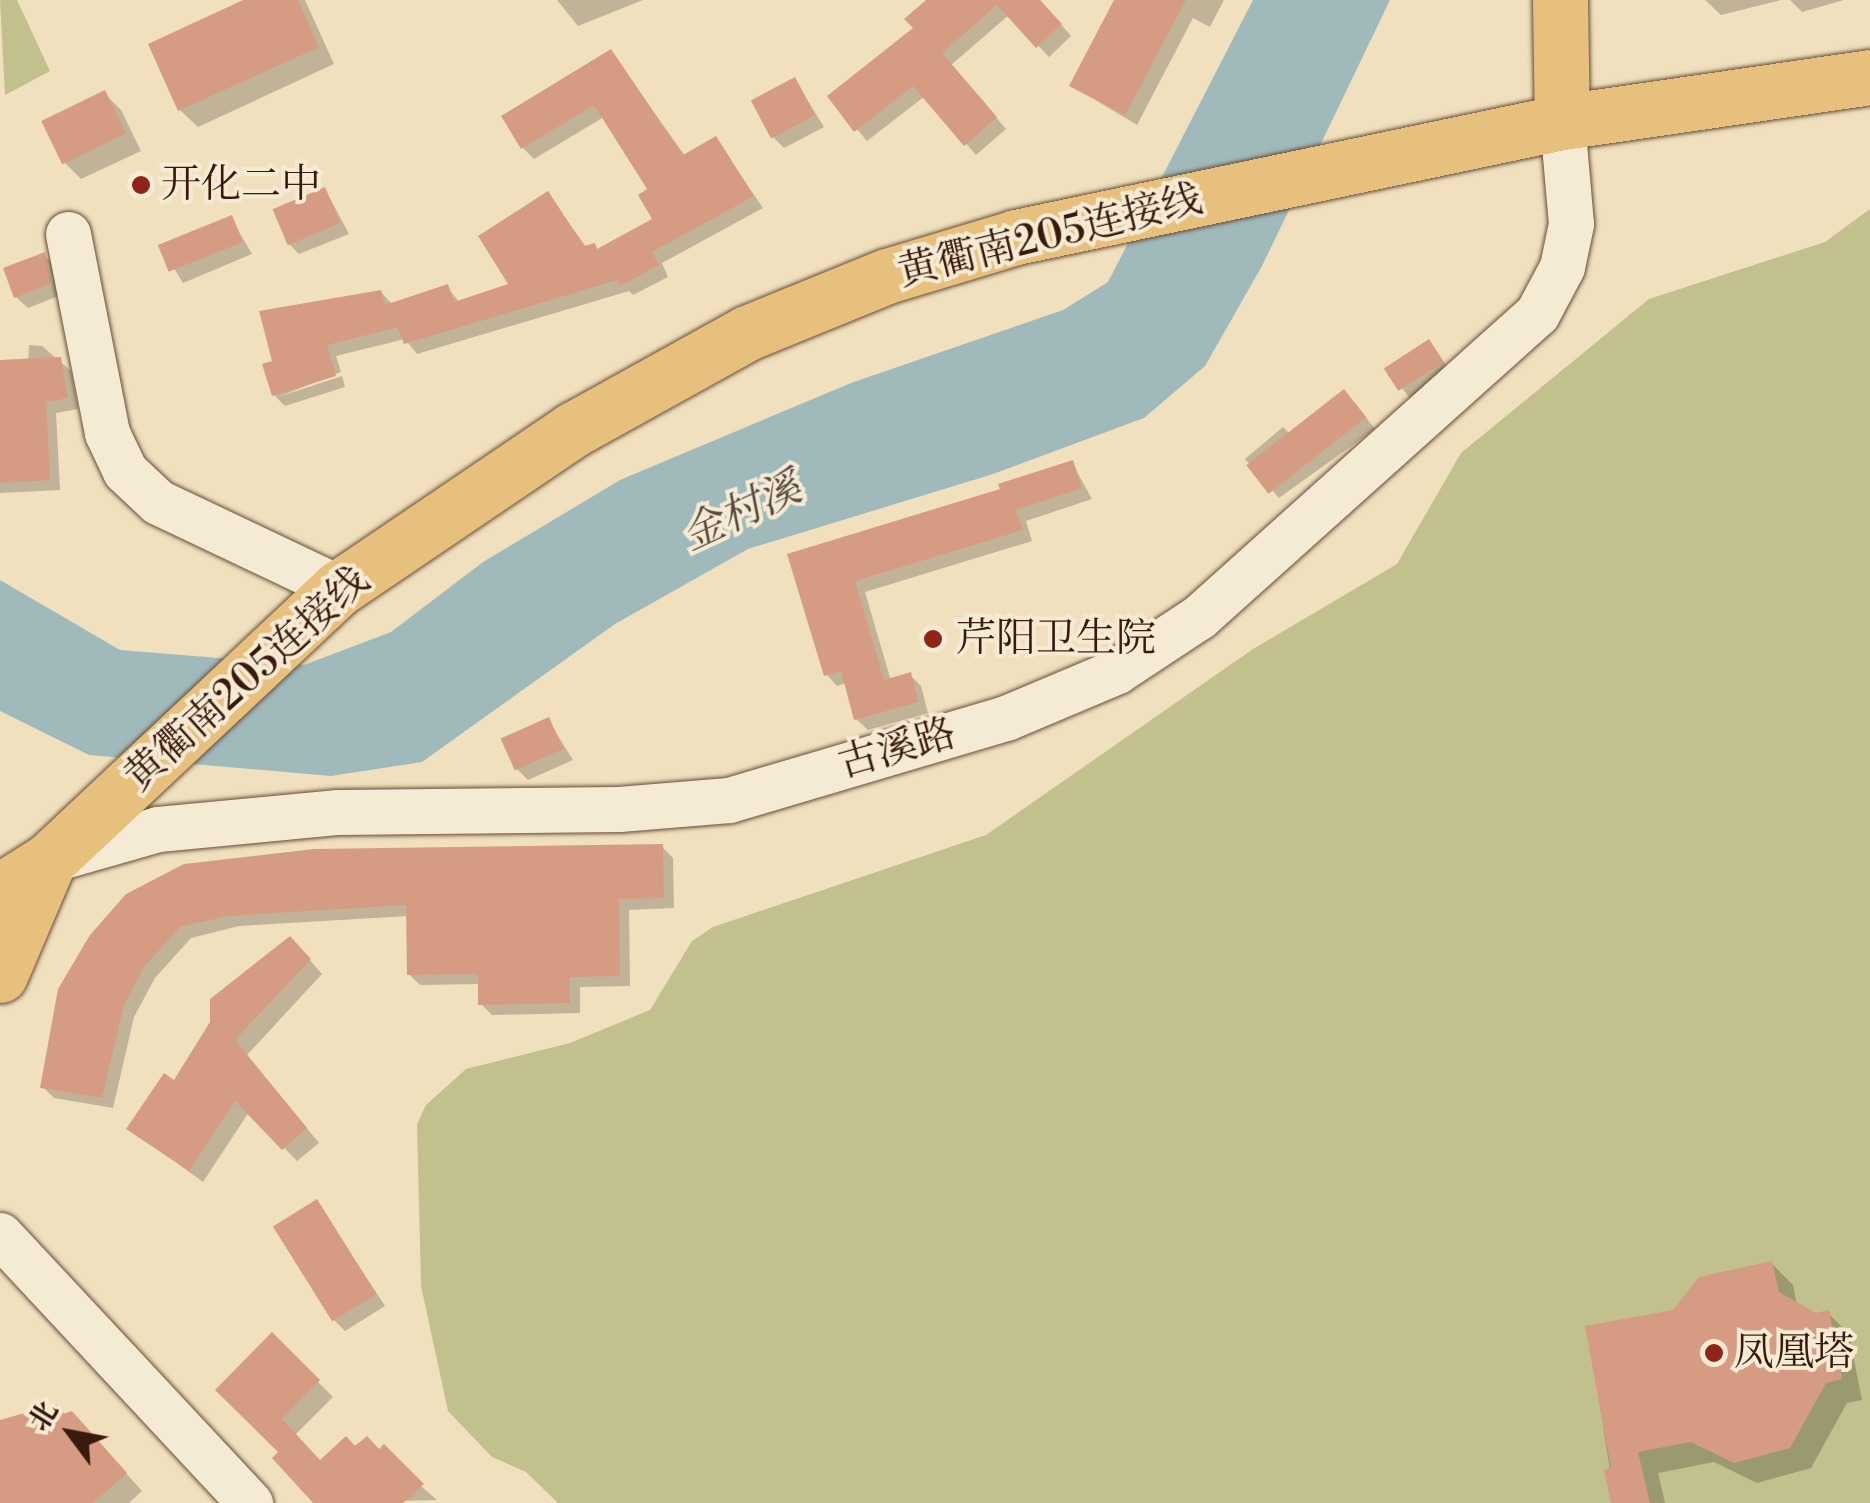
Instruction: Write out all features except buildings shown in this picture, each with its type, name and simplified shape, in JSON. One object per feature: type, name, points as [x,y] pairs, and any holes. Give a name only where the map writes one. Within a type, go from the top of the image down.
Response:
[{"type":"main road","points":[[1560,0],[1562,122]]},
{"type":"main road","name":"黄衢南205连接线","points":[[0,892],[49,860],[339,588],[574,429],[747,333],[887,276],[1065,226],[1562,122],[1870,77]]},
{"type":"main road","points":[[0,974],[49,860]]},
{"type":"street","name":"古溪路","points":[[49,860],[158,829],[338,812],[619,809],[729,800],[1006,718],[1117,671],[1200,618],[1537,314],[1562,267],[1571,224],[1562,122]]},
{"type":"street","points":[[68,234],[108,433],[125,471],[158,502],[339,588]]},
{"type":"street","points":[[0,1235],[250,1503]]},
{"type":"shaded area","points":[[0,0],[17,0],[50,71],[5,95]]},
{"type":"shaded area","points":[[1870,209],[1870,1503],[558,1503],[526,1472],[492,1457],[448,1411],[421,1286],[417,1124],[426,1105],[466,1069],[570,1043],[650,1010],[692,941],[713,927],[986,835],[1253,649],[1397,564],[1461,453],[1649,299],[1825,242]]},
{"type":"water","name":"金村溪","points":[[1253,0],[1390,0],[1262,266],[1205,366],[1144,418],[990,475],[748,549],[615,624],[422,762],[331,776],[89,755],[0,711],[0,580],[120,650],[304,665],[391,632],[483,562],[620,480],[851,383],[1063,310],[1108,282]]},
{"type":"place","name":"开化二中","points":[[141,185]]},
{"type":"place","name":"芹阳卫生院","points":[[933,639]]},
{"type":"place","name":"凤凰塔","points":[[1714,1353]]}]
